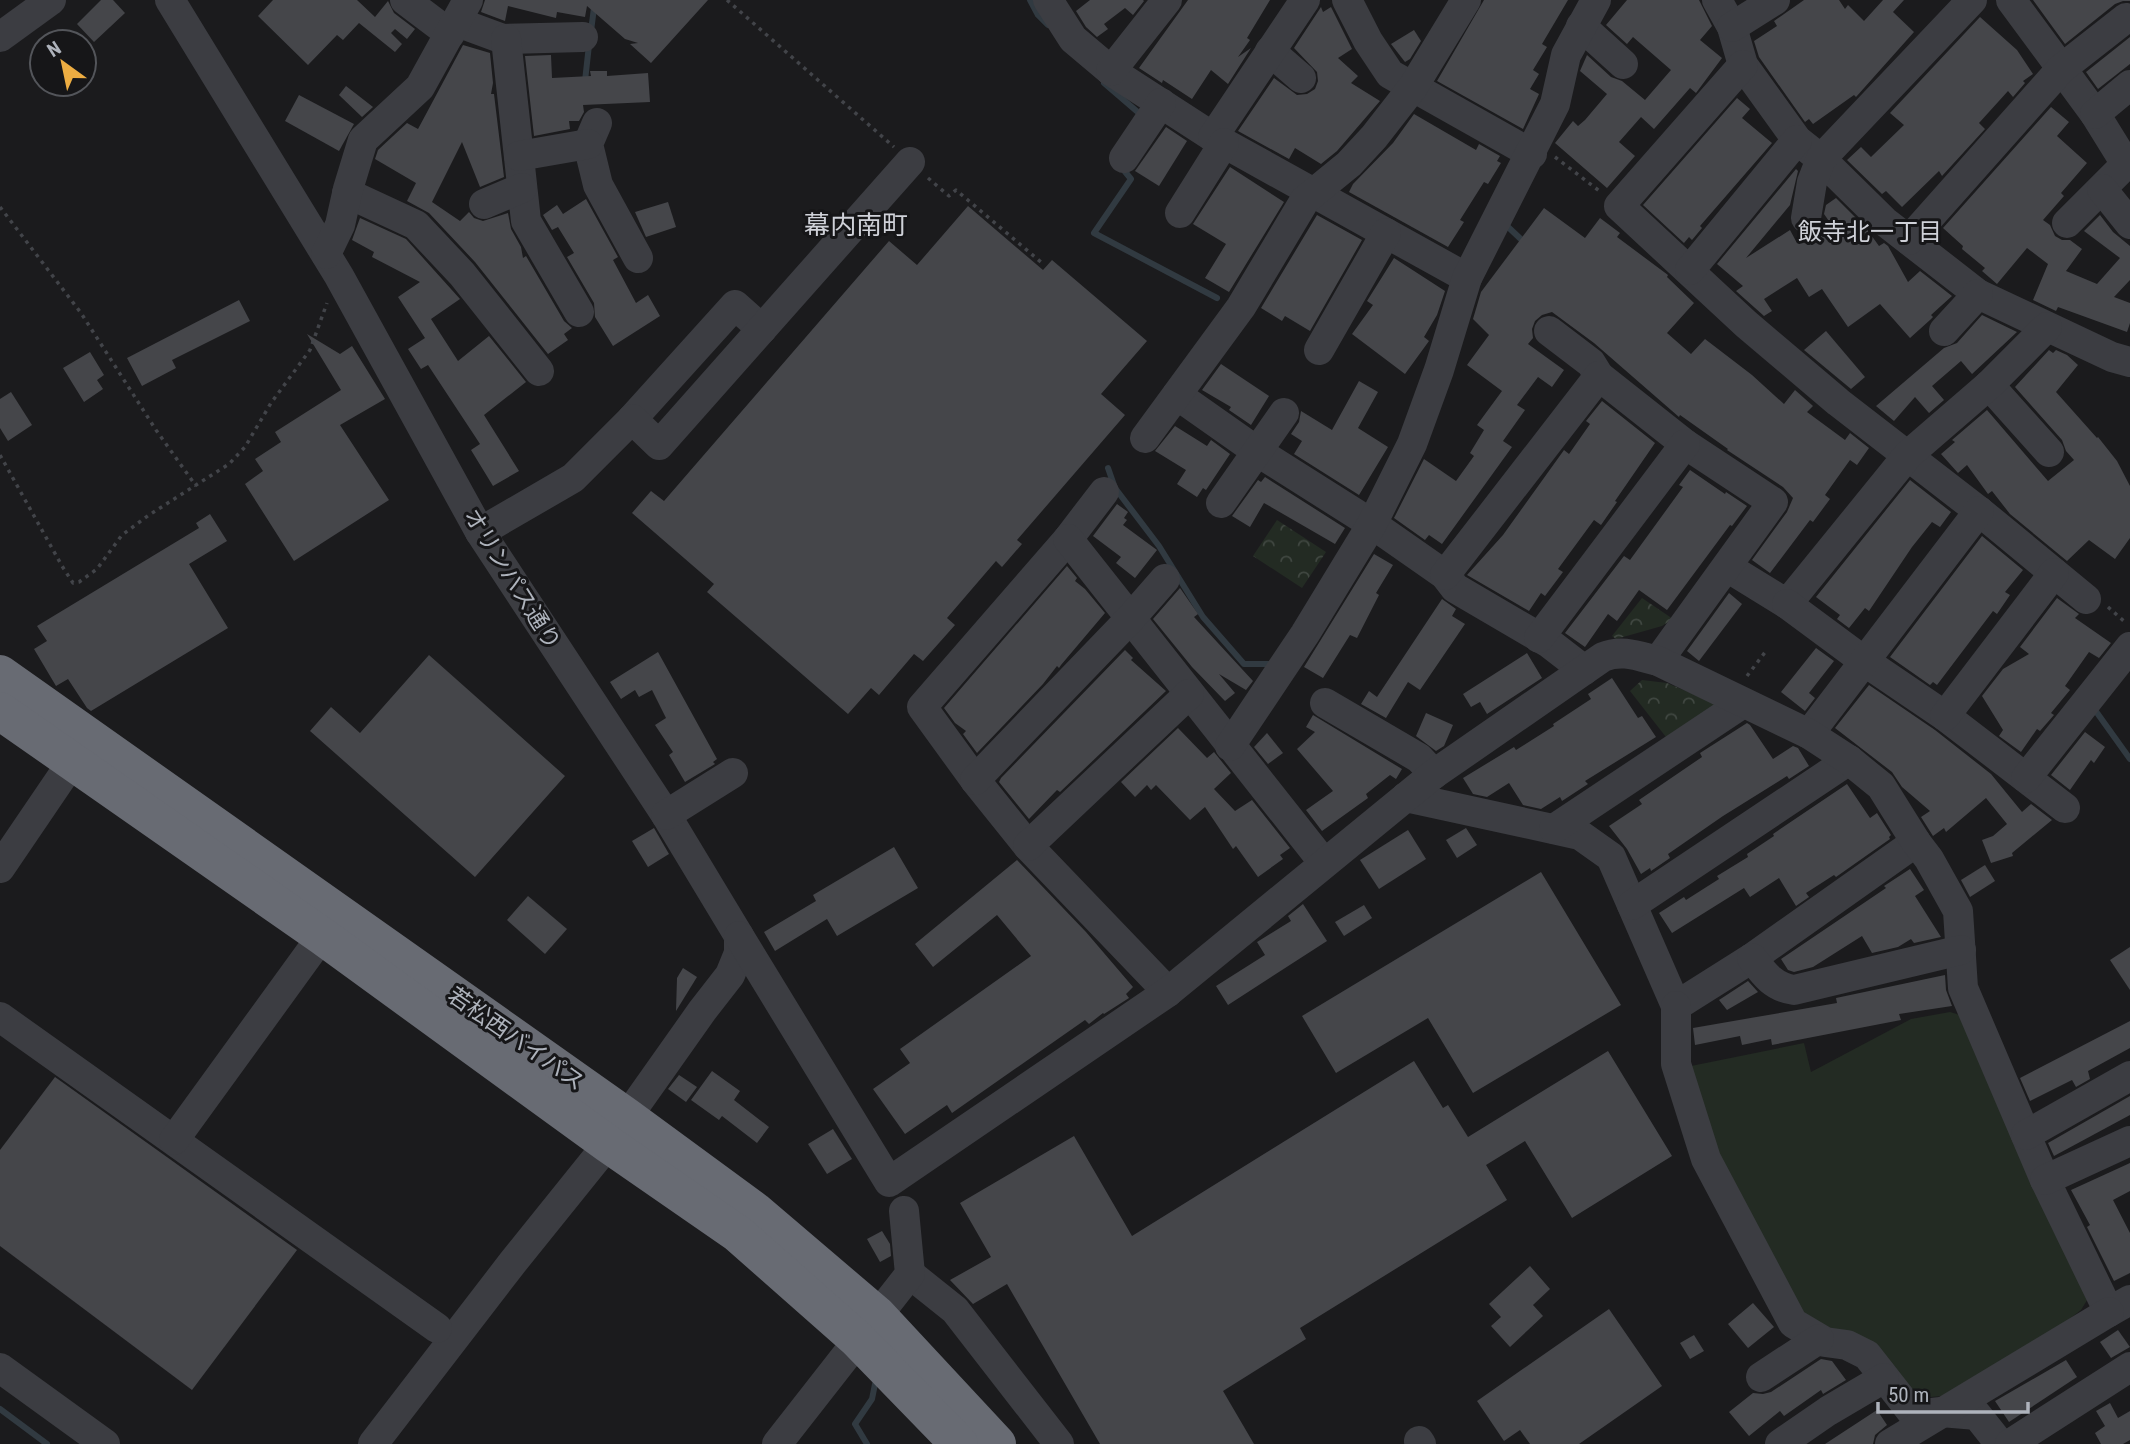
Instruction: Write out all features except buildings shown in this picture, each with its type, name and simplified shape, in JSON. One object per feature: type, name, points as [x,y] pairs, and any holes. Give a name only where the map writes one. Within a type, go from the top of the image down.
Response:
[{"type":"highway","name":"若松西バイパス","points":[[0,674],[617,1130]]},
{"type":"highway","name":"若松西バイパス","points":[[0,711],[322,936],[617,1130],[755,1211],[867,1327],[997,1444]]},
{"type":"highway","name":"若松西バイパス","points":[[867,1327],[959,1444]]},
{"type":"street","points":[[0,37],[51,0]]},
{"type":"street","name":"オリンパス通り","points":[[170,0],[333,265],[480,533],[666,815],[889,1182],[1168,992]]},
{"type":"street","points":[[405,0],[506,39],[583,37]]},
{"type":"street","points":[[1048,0],[1073,39],[1111,71],[1218,140],[1466,278]]},
{"type":"street","points":[[1111,71],[1167,0]]},
{"type":"street","points":[[1181,213],[1218,140],[1270,51],[1304,0]]},
{"type":"street","points":[[1347,0],[1368,41],[1390,74],[1534,148]]},
{"type":"street","points":[[1145,438],[1241,307],[1305,200],[1349,164],[1374,137],[1413,87],[1466,0]]},
{"type":"street","points":[[1230,746],[1305,634],[1372,524],[1412,444],[1466,278],[1555,104],[1566,55],[1596,0]]},
{"type":"street","points":[[1717,0],[1732,27],[1743,65],[1797,140],[1821,159],[1884,221],[1978,294],[2130,362]]},
{"type":"street","points":[[1732,27],[1775,0]]},
{"type":"street","points":[[1806,218],[1812,182],[1821,159],[1972,0]]},
{"type":"street","points":[[2011,0],[2057,74],[2095,114],[2130,224]]},
{"type":"street","points":[[1909,240],[2057,74],[2126,18]]},
{"type":"street","points":[[333,265],[347,193],[363,140],[420,87],[458,19]]},
{"type":"street","points":[[1581,26],[1623,64]]},
{"type":"street","points":[[506,39],[526,221],[579,312]]},
{"type":"street","points":[[1270,51],[1301,78]]},
{"type":"street","points":[[1743,65],[1619,206],[1746,324],[1838,402],[1979,511],[2086,599]]},
{"type":"street","points":[[2095,114],[2130,85]]},
{"type":"street","points":[[1124,158],[1161,103]]},
{"type":"street","points":[[519,156],[592,133],[598,186],[638,258]]},
{"type":"street","points":[[1690,270],[1797,140]]},
{"type":"street","points":[[480,533],[573,478],[632,419],[735,305],[762,329],[910,162]]},
{"type":"street","points":[[2067,223],[2116,176]]},
{"type":"street","points":[[484,204],[522,188]]},
{"type":"street","points":[[347,193],[416,225],[462,274],[539,372]]},
{"type":"street","points":[[1319,350],[1386,233]]},
{"type":"street","points":[[1944,331],[1978,294]]},
{"type":"street","points":[[1787,604],[1908,455],[1989,385],[2048,327]]},
{"type":"street","points":[[1549,331],[1591,363],[1599,376],[1685,444],[1773,502],[1657,661]]},
{"type":"street","points":[[1445,575],[1599,376]]},
{"type":"street","points":[[1989,385],[2049,452]]},
{"type":"street","points":[[1177,395],[1258,452],[1372,524],[1445,575],[1455,588],[1549,643],[1584,670]]},
{"type":"street","points":[[1221,503],[1284,413]]},
{"type":"street","points":[[1539,638],[1685,444]]},
{"type":"street","points":[[1104,492],[1068,539],[922,707],[975,780],[1028,846],[1168,992],[1434,774],[1603,657],[1622,652],[1657,661],[1809,734],[1849,760],[1881,786],[1929,859],[1958,911],[1963,988],[2045,1180],[2123,1308],[1890,1444]]},
{"type":"street","points":[[1809,734],[1979,511]]},
{"type":"street","points":[[1068,539],[1324,863]]},
{"type":"street","points":[[1727,567],[1787,604],[1945,716],[2065,808]]},
{"type":"street","points":[[1945,716],[2054,573]]},
{"type":"street","points":[[975,780],[1166,579]]},
{"type":"street","points":[[2026,778],[2130,647]]},
{"type":"street","points":[[1028,846],[1189,694]]},
{"type":"street","points":[[1554,829],[1737,700]]},
{"type":"street","points":[[1325,703],[1419,758],[1434,774]]},
{"type":"street","points":[[1632,905],[1849,760]]},
{"type":"street","points":[[0,868],[72,762]]},
{"type":"street","points":[[666,815],[733,774]]},
{"type":"street","points":[[1406,797],[1580,835],[1611,857],[1676,1006],[1676,1064],[1706,1159],[1793,1323],[1819,1339],[1847,1345],[1867,1355],[1914,1415],[1941,1412],[1977,1415],[2000,1444]]},
{"type":"street","points":[[1676,1006],[1752,958],[1916,842]]},
{"type":"street","points":[[174,1140],[322,936]]},
{"type":"street","points":[[373,1444],[617,1130],[730,975],[739,953],[739,936]]},
{"type":"street","points":[[1752,958],[1780,988],[1794,990],[1961,950]]},
{"type":"street","points":[[0,1017],[438,1328]]},
{"type":"street","points":[[2026,1135],[2130,1076]]},
{"type":"street","points":[[2045,1180],[2130,1141]]},
{"type":"street","points":[[777,1444],[910,1274],[904,1211]]},
{"type":"street","points":[[910,1274],[955,1310],[1059,1444]]},
{"type":"street","points":[[1761,1377],[1819,1339]]},
{"type":"street","points":[[2010,1444],[2130,1367]]},
{"type":"street","points":[[0,1368],[106,1444]]},
{"type":"street","points":[[1780,1444],[1828,1411],[1884,1378]]},
{"type":"path","points":[[727,0],[949,196],[956,190],[1042,263]]},
{"type":"path","points":[[1534,148],[1619,206]]},
{"type":"path","points":[[0,207],[81,313],[156,430],[196,486]]},
{"type":"path","points":[[0,456],[73,583],[79,582],[97,569],[122,535],[229,464],[245,447],[271,403],[310,350],[326,306],[333,265]]},
{"type":"path","points":[[1737,700],[1766,651]]},
{"type":"green space","points":[[1277,520],[1326,552],[1302,588],[1253,556]]},
{"type":"green space","points":[[1642,598],[1673,619],[1662,626],[1616,639],[1612,636]]},
{"type":"green space","points":[[1642,680],[1667,683],[1721,706],[1666,737],[1630,691]]},
{"type":"green space","points":[[1950,1012],[1960,1015],[2089,1297],[2081,1310],[2063,1324],[1943,1396],[1930,1397],[1915,1394],[1797,1312],[1722,1177],[1691,1066],[1804,1043],[1811,1072],[1911,1019]]},
{"type":"waterway","points":[[591,31],[595,0]]},
{"type":"waterway","points":[[1030,0],[1038,15],[1048,25]]},
{"type":"waterway","points":[[585,81],[589,45]]},
{"type":"waterway","points":[[1104,83],[1140,114],[1137,118]]},
{"type":"waterway","points":[[1122,168],[1131,179],[1094,233],[1217,298]]},
{"type":"waterway","points":[[1507,226],[1526,244]]},
{"type":"waterway","points":[[1108,468],[1115,488],[1159,546],[1203,617],[1244,664],[1269,664]]},
{"type":"waterway","points":[[2095,710],[2130,759]]},
{"type":"waterway","points":[[867,1444],[855,1424],[872,1399],[875,1384]]},
{"type":"waterway","points":[[0,1409],[47,1444]]},
{"type":"district","name":"幕内南町","points":[[856,225]]},
{"type":"district","name":"飯寺北一丁目","points":[[1870,232]]}]
